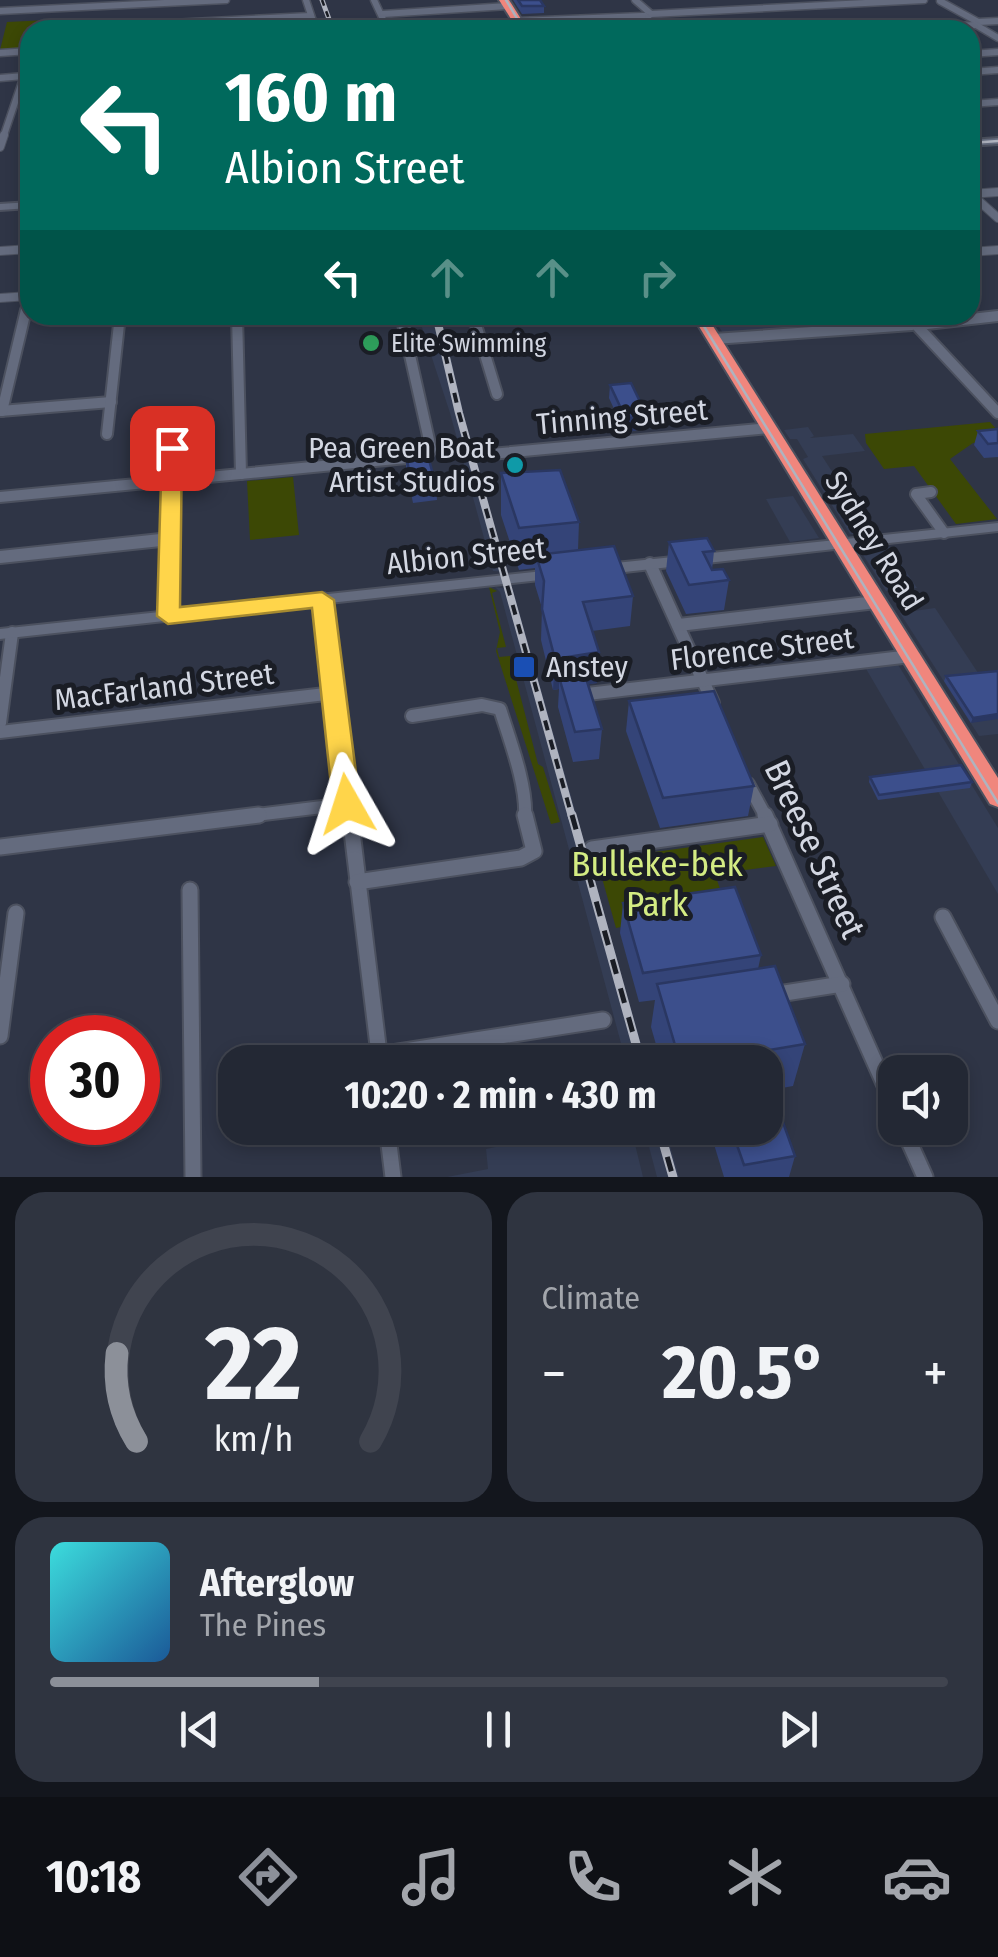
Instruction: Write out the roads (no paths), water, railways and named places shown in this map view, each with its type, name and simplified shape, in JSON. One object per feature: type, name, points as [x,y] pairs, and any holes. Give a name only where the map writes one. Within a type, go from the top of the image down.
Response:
[{"type":"highway","name":"Sydney Road","points":[[705,325],[998,798]]},
{"type":"street","points":[[0,12],[226,0]]},
{"type":"street","points":[[306,0],[312,20]]},
{"type":"street","points":[[374,0],[385,20]]},
{"type":"street","points":[[444,0],[448,10]]},
{"type":"street","points":[[634,0],[652,20]]},
{"type":"street","points":[[583,20],[938,1],[972,20]]},
{"type":"street","points":[[383,14],[507,3]]},
{"type":"street","points":[[232,20],[311,16]]},
{"type":"street","points":[[0,147],[20,88]]},
{"type":"street","points":[[0,106],[14,105]]},
{"type":"street","points":[[23,325],[1,411],[111,402]]},
{"type":"street","points":[[107,434],[119,325]]},
{"type":"street","points":[[236,325],[241,474]]},
{"type":"street","points":[[0,497],[429,455],[403,325]]},
{"type":"street","points":[[477,325],[498,394]]},
{"type":"street","points":[[714,340],[888,325]]},
{"type":"street","points":[[920,325],[997,414]]},
{"type":"street","points":[[0,350],[17,349]]},
{"type":"street","points":[[168,616],[173,428]]},
{"type":"street","name":"Tinning Street","points":[[480,456],[769,428]]},
{"type":"street","points":[[931,492],[916,494],[944,533]]},
{"type":"street","name":"Albion Street","points":[[6,633],[998,528]]},
{"type":"street","points":[[0,556],[170,540]]},
{"type":"street","points":[[650,564],[718,713]]},
{"type":"street","points":[[322,600],[377,1045]]},
{"type":"street","points":[[679,625],[876,602]]},
{"type":"street","points":[[0,723],[6,633]]},
{"type":"street","name":"Florence Street","points":[[560,697],[910,656]]},
{"type":"street","name":"MacFarland Street","points":[[0,732],[334,693]]},
{"type":"street","points":[[356,882],[522,858],[534,851],[518,764],[500,708],[482,706],[412,716]]},
{"type":"street","name":"Breese Street","points":[[744,774],[878,1068]]},
{"type":"street","points":[[0,848],[347,804]]},
{"type":"street","points":[[592,848],[770,824]]},
{"type":"street","points":[[190,890],[193,1177]]},
{"type":"street","points":[[0,1036],[16,913]]},
{"type":"street","points":[[943,917],[998,1021]]},
{"type":"street","points":[[762,997],[842,984]]},
{"type":"street","points":[[459,1045],[603,1020]]},
{"type":"street","points":[[389,1145],[392,1177]]},
{"type":"street","points":[[911,1145],[925,1177]]},
{"type":"tram line","points":[[506,0],[518,20]]},
{"type":"tram line","points":[[980,142],[998,141]]},
{"type":"tram line","points":[[703,325],[998,803]]},
{"type":"railway","points":[[322,0],[329,20]]},
{"type":"railway","points":[[438,325],[459,413],[572,817]]},
{"type":"railway","points":[[572,815],[636,1045]]},
{"type":"railway","points":[[664,1145],[673,1177]]},
{"type":"place","name":"Elite Swimming","points":[[371,343]]},
{"type":"place","name":"Pea Green Boat Artist Studios","points":[[515,465]]},
{"type":"place","name":"Anstey","points":[[524,667]]},
{"type":"park label","name":"Bulleke-bek Park","points":[[657,884]]}]
